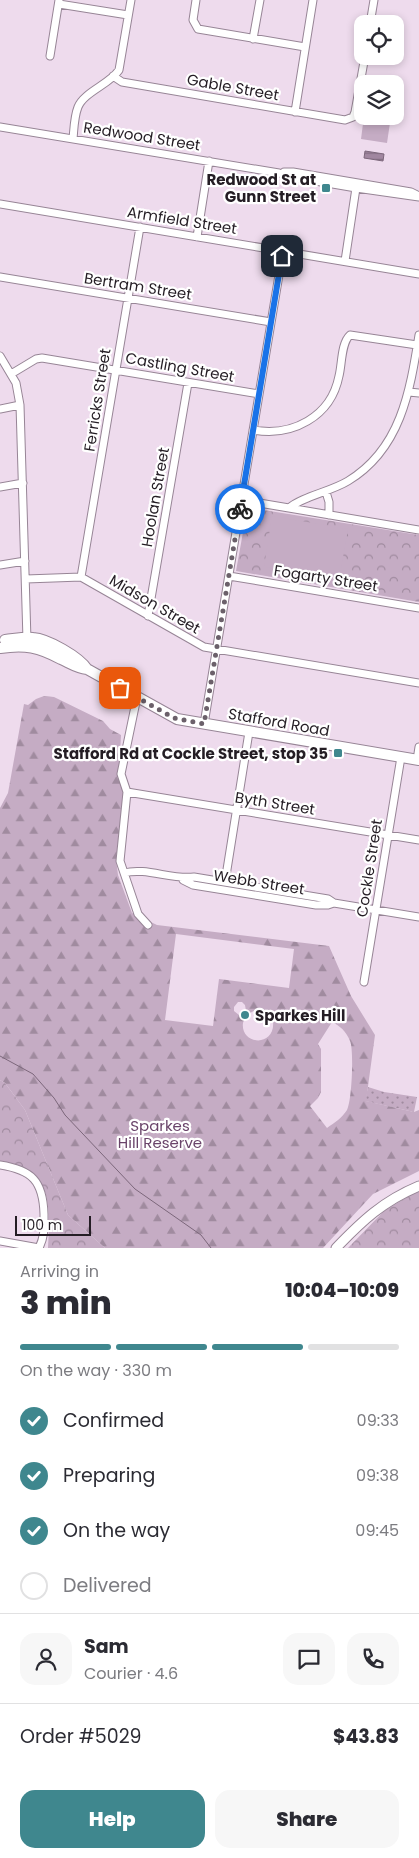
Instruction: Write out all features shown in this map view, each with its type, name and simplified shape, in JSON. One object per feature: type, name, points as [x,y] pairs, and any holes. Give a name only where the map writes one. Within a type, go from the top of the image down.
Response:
[{"type":"highway","name":"Stafford Road","points":[[0,648],[36,638],[48,642],[82,662],[87,669],[174,718],[418,760]]},
{"type":"highway","name":"Stafford Road","points":[[0,641],[27,641]]},
{"type":"main road","points":[[336,1248],[378,1208],[400,1193],[419,1186]]},
{"type":"street","points":[[73,139],[78,106],[113,76],[119,68],[131,0]]},
{"type":"street","points":[[196,0],[193,20],[198,29],[305,47]]},
{"type":"street","points":[[253,39],[260,0]]},
{"type":"street","points":[[295,112],[313,0]]},
{"type":"street","points":[[372,15],[374,0]]},
{"type":"street","points":[[50,56],[59,2],[128,15]]},
{"type":"street","name":"Gable Street","points":[[113,76],[122,82],[342,120],[350,118],[356,109],[363,65]]},
{"type":"street","name":"Redwood Street","points":[[0,127],[209,161],[356,188],[419,196]]},
{"type":"street","points":[[197,237],[209,161]]},
{"type":"street","name":"Redwood Street","points":[[279,173],[301,173],[411,192],[419,196]]},
{"type":"street","points":[[345,261],[356,188]]},
{"type":"street","name":"Armfield Street","points":[[0,204],[419,274]]},
{"type":"street","name":"Ferricks Street","points":[[81,578],[140,227]]},
{"type":"street","points":[[204,724],[283,251]]},
{"type":"street","name":"Bertram Street","points":[[0,277],[271,322]]},
{"type":"street","points":[[253,430],[269,432],[288,430],[307,422],[321,411],[336,389],[346,340],[350,335],[417,345]]},
{"type":"street","points":[[290,508],[300,500],[326,492],[357,475],[370,464],[382,449],[401,417],[409,392],[419,335]]},
{"type":"street","points":[[0,356],[18,388],[20,405],[27,641]]},
{"type":"street","name":"Castling Street","points":[[11,374],[40,358],[259,394]]},
{"type":"street","name":"Hoolan Street","points":[[148,616],[188,383]]},
{"type":"street","points":[[409,392],[419,393]]},
{"type":"street","points":[[0,409],[20,405]]},
{"type":"street","points":[[0,487],[23,484]]},
{"type":"street","points":[[326,492],[329,502],[329,515]]},
{"type":"street","points":[[241,500],[419,530]]},
{"type":"street","points":[[0,565],[26,561]]},
{"type":"street","name":"Fogarty Street","points":[[229,576],[419,608]]},
{"type":"street","points":[[26,579],[81,578]]},
{"type":"street","name":"Midson Street","points":[[81,578],[198,644],[217,649],[419,683]]},
{"type":"street","points":[[137,697],[121,774],[128,792],[120,861],[138,914],[148,924]]},
{"type":"street","points":[[224,882],[250,732]]},
{"type":"street","points":[[418,760],[419,747]]},
{"type":"street","name":"Cockle Street","points":[[364,982],[401,757]]},
{"type":"street","name":"Byth Street","points":[[128,792],[419,840]]},
{"type":"street","name":"Webb Street","points":[[124,873],[140,872],[181,879],[194,878],[224,882],[328,899],[334,903],[419,917]]},
{"type":"street","name":"Webb Street","points":[[181,879],[193,885],[306,904],[328,905],[334,903]]},
{"type":"street","points":[[0,1165],[22,1170],[36,1182],[43,1197],[44,1235],[40,1248],[0,1241]]},
{"type":"green space","points":[[363,125],[390,125],[387,143],[361,139]]},
{"type":"green space","points":[[251,508],[419,535],[419,602],[236,571],[247,510]]},
{"type":"green space","points":[[272,516],[348,529],[339,580],[264,567]]},
{"type":"green space","name":"Sparkes Hill Reserve","points":[[44,696],[54,697],[103,721],[110,729],[121,735],[119,773],[124,795],[116,859],[118,875],[132,913],[157,925],[329,946],[351,996],[375,1035],[366,1101],[414,1112],[419,1110],[419,1171],[373,1194],[323,1248],[105,1248],[68,1215],[25,1110],[5,1083],[0,1080],[0,808],[8,793],[24,704],[28,705]],"holes":[[[176,934],[294,949],[289,988],[219,979],[213,1026],[165,1020]],[[238,1002],[242,1002],[245,1005],[246,1011],[239,1015],[234,1011],[234,1007]],[[254,1011],[267,1013],[273,1021],[272,1030],[269,1036],[264,1039],[252,1039],[247,1036],[244,1030],[243,1023],[245,1018]],[[332,1022],[345,1032],[350,1041],[352,1054],[349,1105],[343,1115],[327,1128],[310,1106],[321,1092],[321,1049],[318,1044]]]},
{"type":"green space","points":[[0,1080],[5,1083],[25,1110],[68,1215],[105,1248],[48,1248],[48,1203],[45,1191],[39,1180],[30,1171],[17,1165],[0,1161]]},
{"type":"green space","points":[[368,1087],[384,1092],[417,1097],[414,1112],[365,1101]]},
{"type":"green space","points":[[419,1190],[419,1248],[348,1248],[384,1211]]},
{"type":"shaded area","points":[[365,151],[384,154],[383,161],[364,158]]},
{"type":"waterway","points":[[0,1056],[33,1074],[54,1098],[65,1115],[135,1189],[201,1235],[211,1248]]},
{"type":"way so far","points":[[120,688],[174,718],[204,724],[240,509]]},
{"type":"place","name":"Redwood St at Gunn Street","points":[[326,188]]},
{"type":"place","name":"Stafford Rd at Cockle Street, stop 35","points":[[338,753]]},
{"type":"place","name":"Sparkes Hill","points":[[245,1015]]},
{"type":"route","points":[[240,509],[282,256]]}]
